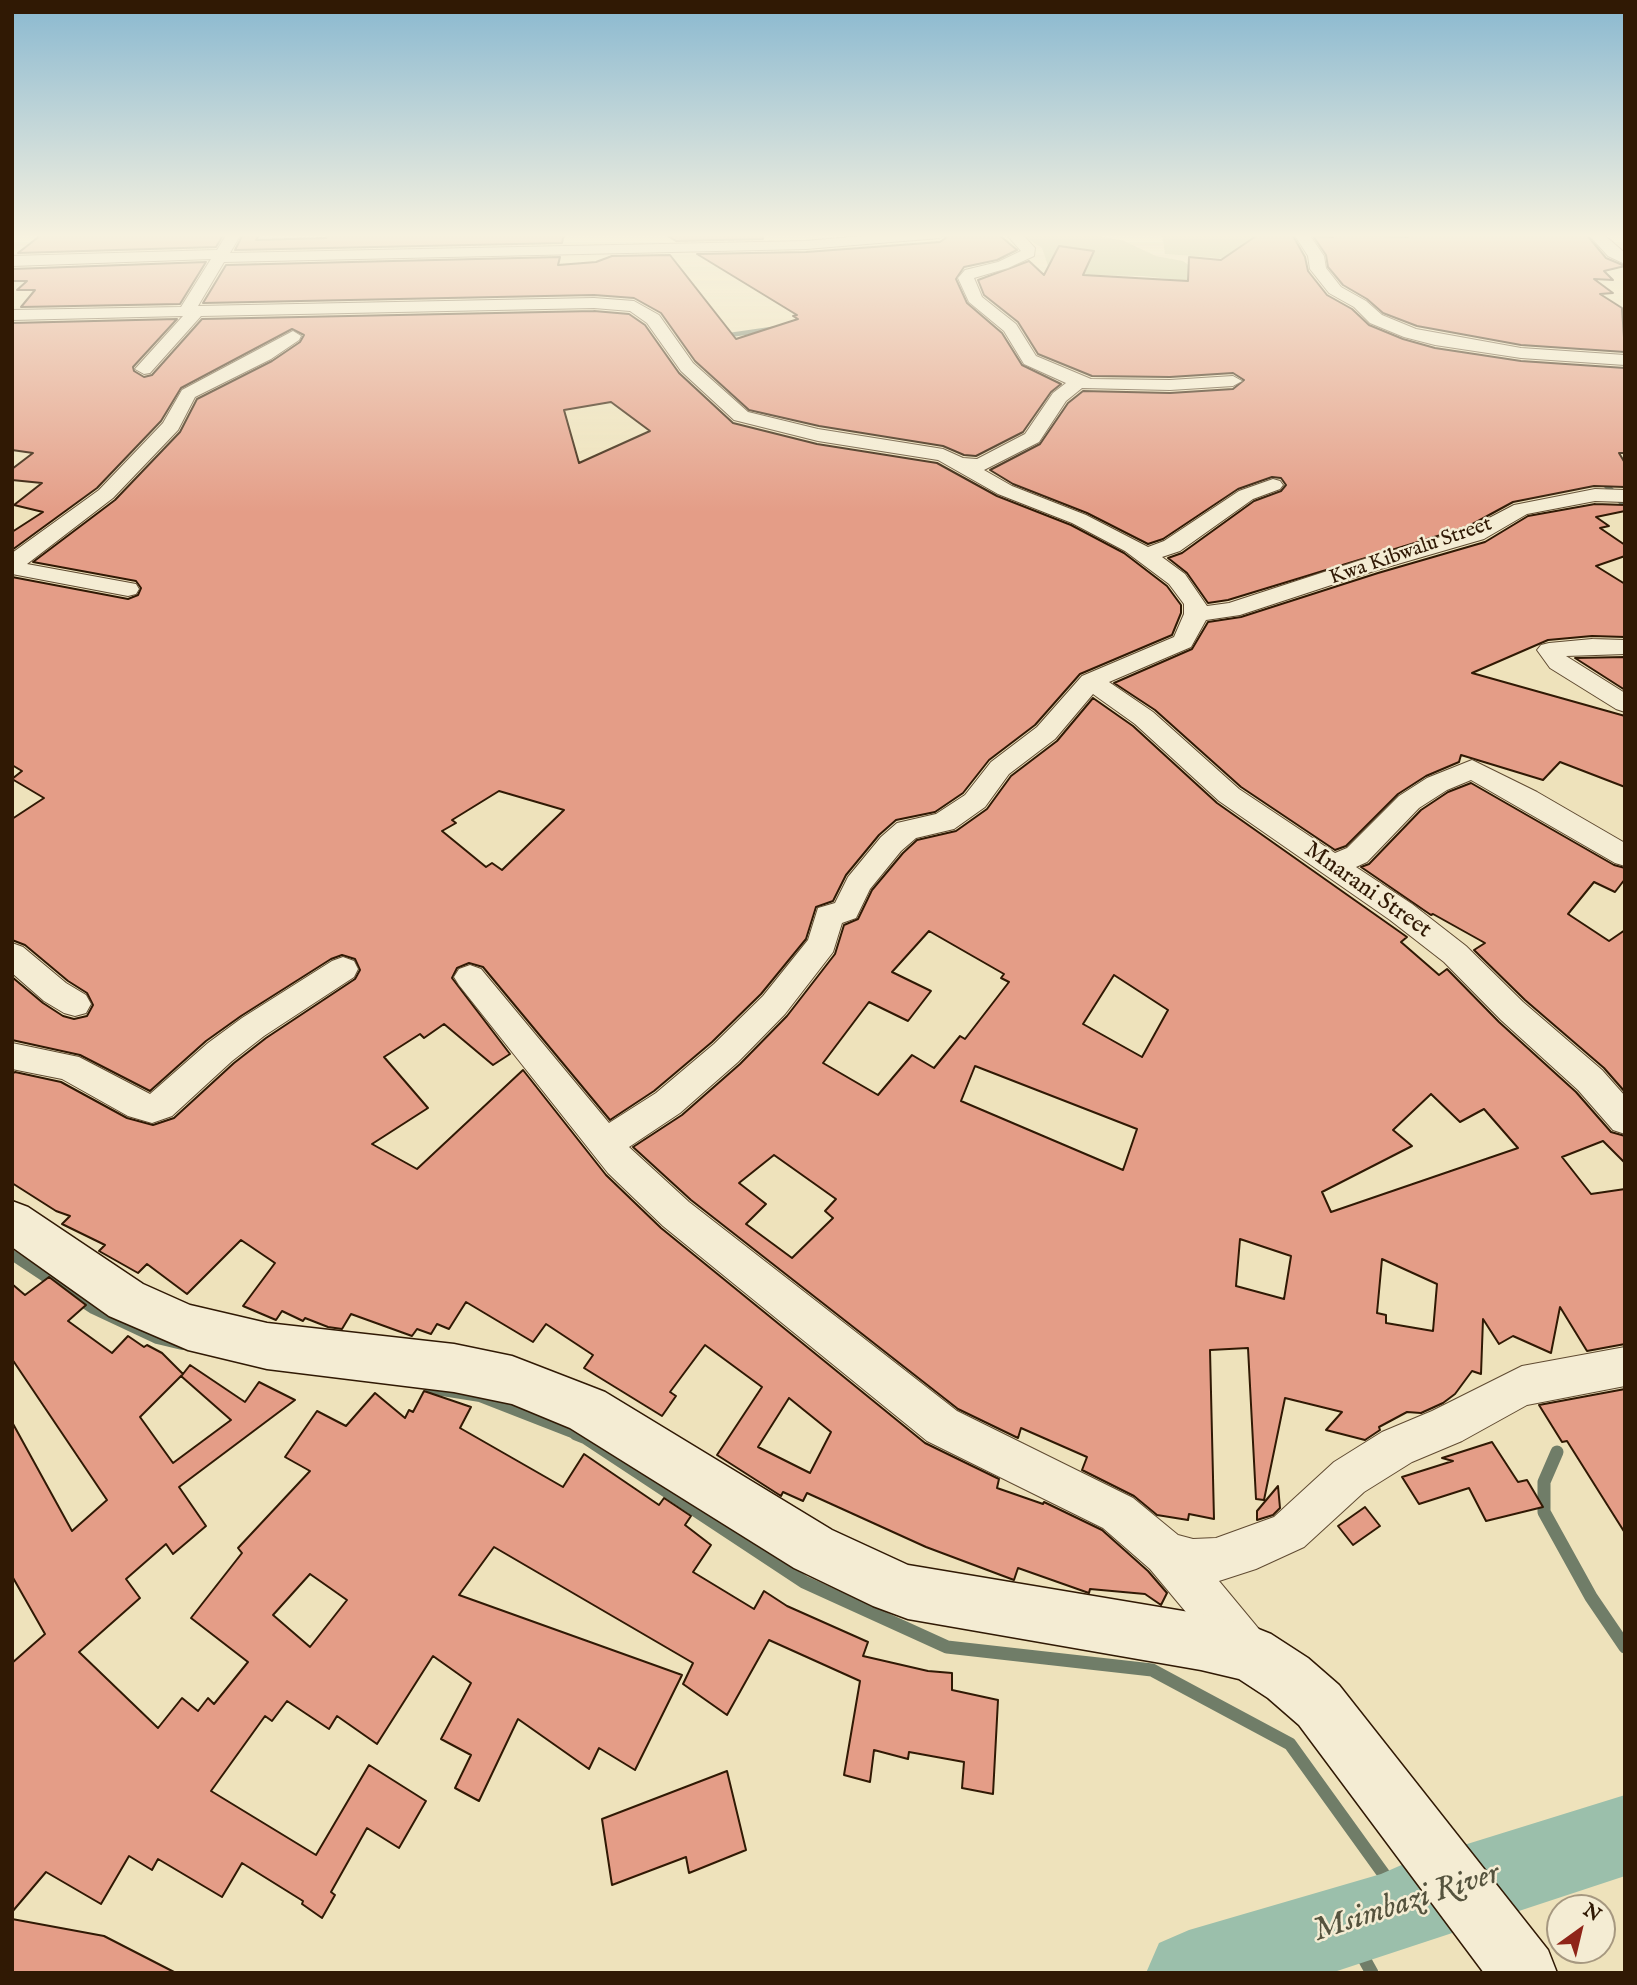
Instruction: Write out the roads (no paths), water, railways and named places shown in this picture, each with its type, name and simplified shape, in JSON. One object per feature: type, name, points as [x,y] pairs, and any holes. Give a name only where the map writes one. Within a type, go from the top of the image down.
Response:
[{"type":"main road","points":[[12,1221],[125,1300],[188,1327],[267,1346],[454,1368],[500,1377],[587,1410],[813,1549],[873,1579],[908,1592],[1201,1642],[1251,1654],[1288,1678],[1319,1705],[1519,1967]]},
{"type":"street","points":[[144,369],[179,327]]},
{"type":"street","points":[[606,1144],[668,1103],[726,1053],[774,1005],[822,944],[829,916],[846,910],[858,884],[891,844],[907,830],[944,822],[975,801],[1000,768],[1046,733],[1091,681],[1184,642],[1196,614],[1195,604],[1177,579],[1147,555],[1079,519],[1005,490],[960,464],[934,453],[818,435],[740,416],[687,367],[658,327]]},
{"type":"street","points":[[1008,327],[1027,356],[1078,382],[1133,386],[1233,382]]},
{"type":"street","points":[[1396,327],[1455,344],[1521,353],[1625,360]]},
{"type":"street","points":[[14,572],[106,495],[171,426],[188,394],[265,355],[293,336]]},
{"type":"street","points":[[960,464],[980,465],[1032,438],[1059,397],[1078,382]]},
{"type":"street","points":[[1147,555],[1172,545],[1246,495],[1273,485]]},
{"type":"street","name":"Kwa Kibwalu Street","points":[[1196,614],[1232,610],[1369,565],[1476,534],[1521,509],[1595,495],[1625,496]]},
{"type":"street","points":[[14,572],[128,589]]},
{"type":"street","points":[[1625,647],[1592,646],[1549,650],[1559,663],[1625,704]]},
{"type":"street","name":"Mnarani Street","points":[[1091,681],[1144,718],[1229,795],[1455,954],[1512,1011],[1581,1072],[1625,1120]]},
{"type":"street","points":[[1333,866],[1357,855],[1409,802],[1437,784],[1472,769],[1625,856]]},
{"type":"street","points":[[12,956],[49,987],[75,1004]]},
{"type":"street","points":[[12,1056],[67,1067],[140,1106],[152,1109],[160,1107],[220,1052],[253,1027],[343,969]]},
{"type":"street","points":[[470,977],[620,1162],[720,1252],[778,1294],[942,1426],[1118,1513],[1166,1553],[1251,1654]]},
{"type":"street","points":[[1166,1553],[1193,1561],[1216,1560],[1256,1547],[1289,1532],[1349,1477],[1397,1447],[1447,1426],[1522,1386],[1625,1366]]},
{"type":"waterway","points":[[723,336],[778,328]]},
{"type":"waterway","points":[[1600,478],[1625,506]]},
{"type":"waterway","points":[[12,1255],[93,1309],[157,1339],[182,1345]]},
{"type":"waterway","points":[[430,1389],[480,1397],[580,1436]]},
{"type":"waterway","points":[[576,1434],[804,1582],[947,1647],[1152,1670],[1290,1744],[1406,1905]]},
{"type":"waterway","points":[[1557,1452],[1544,1482],[1544,1512],[1591,1597],[1625,1647]]},
{"type":"waterway","name":"Msimbazi River","points":[[1189,1973],[1383,1915],[1406,1905],[1625,1835]]},
{"type":"waterway","points":[[1372,1973],[1357,1946],[1383,1915]]}]
